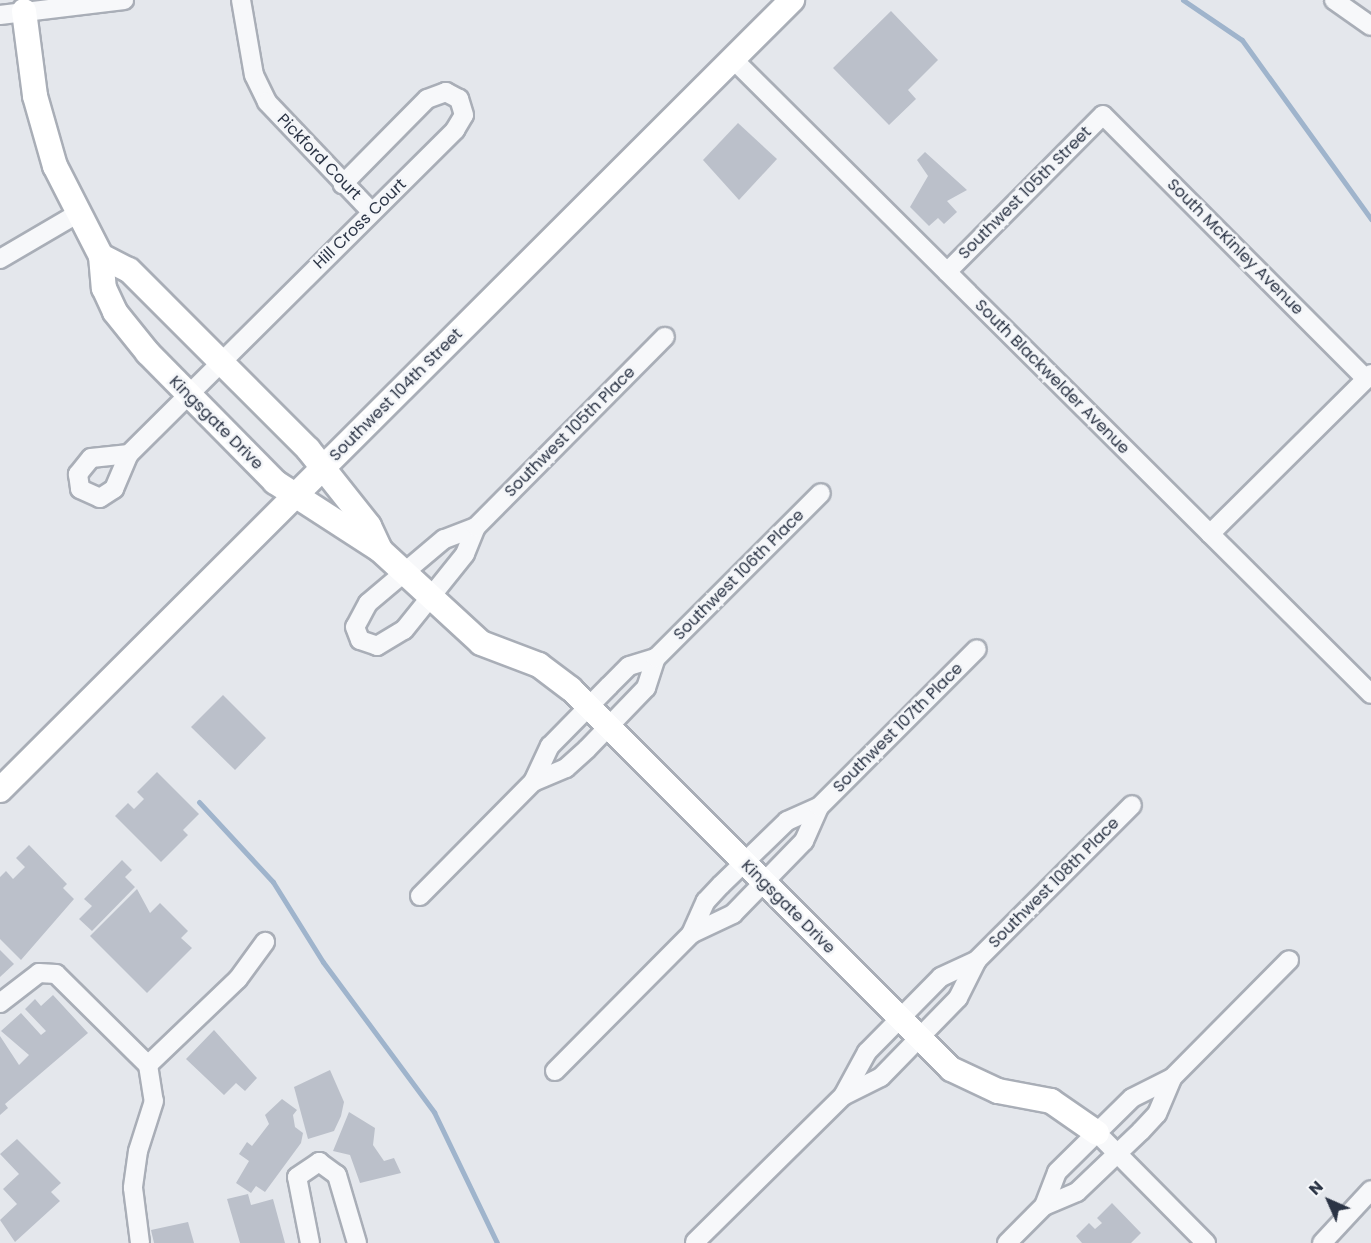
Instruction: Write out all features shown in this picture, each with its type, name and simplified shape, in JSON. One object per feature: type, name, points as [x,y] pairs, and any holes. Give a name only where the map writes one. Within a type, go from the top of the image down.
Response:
[{"type":"street","points":[[0,15],[24,5],[124,0]]},
{"type":"street","name":"Pickford Court","points":[[241,0],[260,89],[281,121],[370,210]]},
{"type":"street","name":"Southwest 104th Street","points":[[0,790],[792,0]]},
{"type":"street","points":[[1334,0],[1371,26]]},
{"type":"street","name":"Kingsgate Drive","points":[[24,5],[40,118],[77,214],[101,256],[104,288],[115,312],[188,394],[295,496],[380,550],[481,644],[539,665],[588,708],[919,1038],[962,1077],[998,1091],[1052,1101],[1097,1133],[1206,1243]]},
{"type":"street","name":"South Blackwelder Avenue","points":[[733,59],[1371,694]]},
{"type":"street","name":"Hill Cross Court","points":[[129,454],[370,210],[462,123],[459,99],[446,92],[427,99],[343,184]]},
{"type":"street","name":"Southwest 105th Street","points":[[947,272],[1103,115]]},
{"type":"street","name":"South McKinley Avenue","points":[[1103,115],[1369,376]]},
{"type":"street","points":[[0,259],[77,214]]},
{"type":"street","name":"Kingsgate Drive","points":[[101,256],[129,270],[221,361],[323,468],[369,526],[380,550]]},
{"type":"street","name":"Southwest 105th Place","points":[[476,527],[444,539],[361,611],[355,627],[360,640],[377,646],[394,639],[465,554],[476,527],[664,337]]},
{"type":"street","points":[[1210,534],[1369,376]]},
{"type":"street","name":"Southwest 106th Place","points":[[533,782],[566,768],[608,727],[646,688],[656,658],[821,493]]},
{"type":"street","name":"Southwest 107th Place","points":[[691,934],[724,921],[764,883],[804,841],[819,807],[977,649]]},
{"type":"street","name":"Southwest 106th Place","points":[[420,896],[533,782],[550,746],[629,666],[656,658]]},
{"type":"street","name":"Southwest 108th Place","points":[[695,1242],[843,1096],[881,1077],[958,998],[977,960],[1132,805]]},
{"type":"street","name":"Southwest 107th Place","points":[[555,1071],[691,934],[706,901],[743,863],[786,821],[819,807]]},
{"type":"street","points":[[148,1065],[238,979],[265,942]]},
{"type":"street","name":"Southwest 108th Place","points":[[843,1096],[861,1060],[941,977],[977,960]]},
{"type":"street","points":[[1044,1206],[1053,1177],[1132,1098],[1172,1078],[1290,960]]},
{"type":"street","points":[[0,1003],[28,980],[49,972],[67,981],[148,1065],[154,1101],[138,1151],[134,1188],[140,1243]]},
{"type":"street","points":[[1007,1243],[1044,1206],[1077,1192],[1118,1154],[1157,1114],[1172,1078]]},
{"type":"street","points":[[310,1243],[297,1177],[319,1162],[337,1175],[357,1243]]},
{"type":"street","points":[[1317,1241],[1371,1190]]},
{"type":"building","points":[[891,11],[938,60],[908,90],[916,99],[889,125],[833,68]]},
{"type":"building","points":[[738,123],[777,159],[739,200],[703,160]]},
{"type":"building","points":[[925,152],[967,190],[947,201],[957,212],[944,224],[938,218],[929,226],[910,207],[928,176],[917,160]]},
{"type":"building","points":[[223,695],[266,738],[235,770],[191,727]]},
{"type":"building","points":[[157,772],[199,814],[183,830],[188,835],[161,862],[115,816],[128,803],[134,809],[144,799],[137,792]]},
{"type":"building","points":[[29,845],[67,884],[63,888],[74,899],[21,960],[0,939],[0,877],[6,871],[13,879],[25,867],[16,858]]},
{"type":"building","points":[[122,860],[132,870],[125,877],[135,887],[92,931],[79,919],[92,906],[84,899]]},
{"type":"building","points":[[137,889],[150,913],[160,903],[188,931],[181,938],[192,948],[147,993],[90,936]]},
{"type":"building","points":[[0,950],[14,964],[0,977]]},
{"type":"building","points":[[53,995],[88,1033],[5,1104],[8,1108],[0,1115],[0,1036],[19,1065],[29,1055],[1,1031],[21,1013],[41,1035],[46,1031],[25,1009],[35,999],[41,1006]]},
{"type":"building","points":[[214,1030],[257,1078],[245,1091],[236,1083],[224,1095],[186,1059]]},
{"type":"building","points":[[330,1070],[344,1102],[341,1116],[334,1131],[308,1139],[294,1087]]},
{"type":"building","points":[[282,1099],[297,1110],[293,1115],[295,1127],[303,1133],[301,1143],[265,1192],[256,1186],[251,1193],[236,1183],[249,1161],[239,1154],[247,1142],[252,1146],[269,1124],[265,1115]]},
{"type":"building","points":[[349,1112],[375,1128],[373,1145],[384,1161],[394,1158],[401,1173],[360,1183],[350,1155],[333,1151]]},
{"type":"building","points":[[17,1139],[61,1183],[51,1192],[60,1201],[15,1242],[0,1220],[17,1204],[3,1189],[19,1174],[0,1154]]},
{"type":"building","points":[[248,1194],[251,1205],[273,1199],[285,1243],[240,1243],[227,1199]]},
{"type":"building","points":[[1112,1203],[1141,1233],[1131,1243],[1082,1243],[1076,1236],[1089,1223],[1095,1229],[1102,1223],[1097,1218]]},
{"type":"building","points":[[188,1222],[194,1243],[154,1243],[151,1230]]},
{"type":"waterway","points":[[1183,0],[1242,40],[1371,219]]},
{"type":"waterway","points":[[199,802],[273,882],[323,962],[434,1112],[497,1243]]}]
